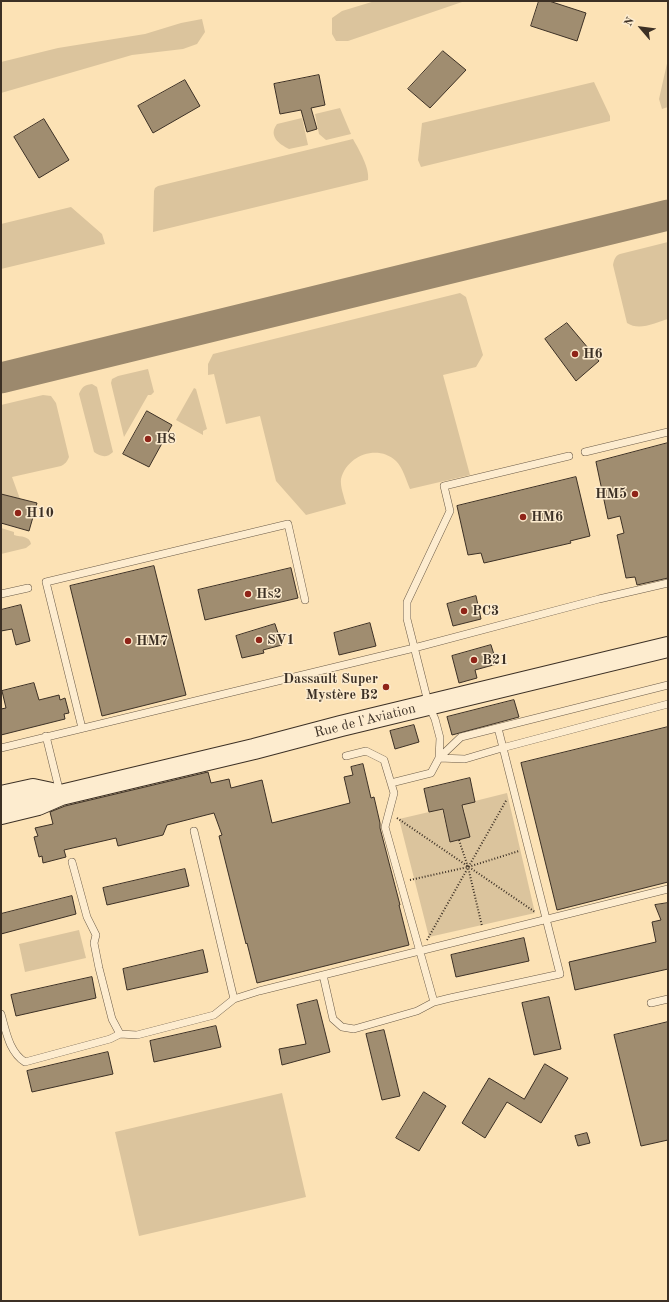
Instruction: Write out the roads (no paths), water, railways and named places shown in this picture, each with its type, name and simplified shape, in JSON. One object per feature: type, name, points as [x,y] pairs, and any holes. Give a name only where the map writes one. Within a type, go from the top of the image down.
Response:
[{"type":"street","name":"Rue de l'Aviation","points":[[1,814],[38,805],[61,795],[668,647]]},
{"type":"street","name":"Rue de l'Aviation","points":[[1,796],[34,789],[61,795]]},
{"type":"lane","points":[[585,452],[668,432]]},
{"type":"lane","points":[[439,758],[440,738],[435,719],[429,706],[414,648],[407,619],[407,602],[450,511],[444,486],[569,456]]},
{"type":"lane","points":[[82,728],[46,582],[288,524],[305,600]]},
{"type":"lane","points":[[1,748],[414,648],[599,599],[668,583]]},
{"type":"lane","points":[[1,594],[28,588]]},
{"type":"lane","points":[[391,783],[431,773],[439,758],[461,737],[668,685]]},
{"type":"lane","points":[[439,758],[465,759],[668,704]]},
{"type":"lane","points":[[323,975],[333,1019],[342,1027],[354,1029],[417,1011],[434,1002],[560,974],[498,728]]},
{"type":"lane","points":[[46,736],[61,795]]},
{"type":"lane","points":[[346,756],[366,751],[384,760],[394,793],[385,827],[434,1002]]},
{"type":"lane","points":[[194,831],[234,999]]},
{"type":"lane","points":[[72,862],[87,917],[96,935],[94,943],[112,1019],[120,1034]]},
{"type":"lane","points":[[1,1014],[13,1050],[18,1058],[25,1062],[110,1039],[120,1034],[137,1035],[214,1015],[234,999],[259,991],[668,889]]},
{"type":"lane","points":[[651,1003],[668,999]]},
{"type":"place","name":"H6","points":[[575,354]]},
{"type":"place","name":"H8","points":[[148,439]]},
{"type":"place","name":"HM5","points":[[635,494]]},
{"type":"place","name":"H10","points":[[18,513]]},
{"type":"place","name":"HM6","points":[[523,517]]},
{"type":"place","name":"Hs2","points":[[248,594]]},
{"type":"place","name":"PC3","points":[[464,611]]},
{"type":"place","name":"SV1","points":[[259,640]]},
{"type":"place","name":"HM7","points":[[128,641]]},
{"type":"place","name":"B21","points":[[474,660]]},
{"type":"place","name":"Dassault Super Mystère B2","points":[[386,687]]}]
